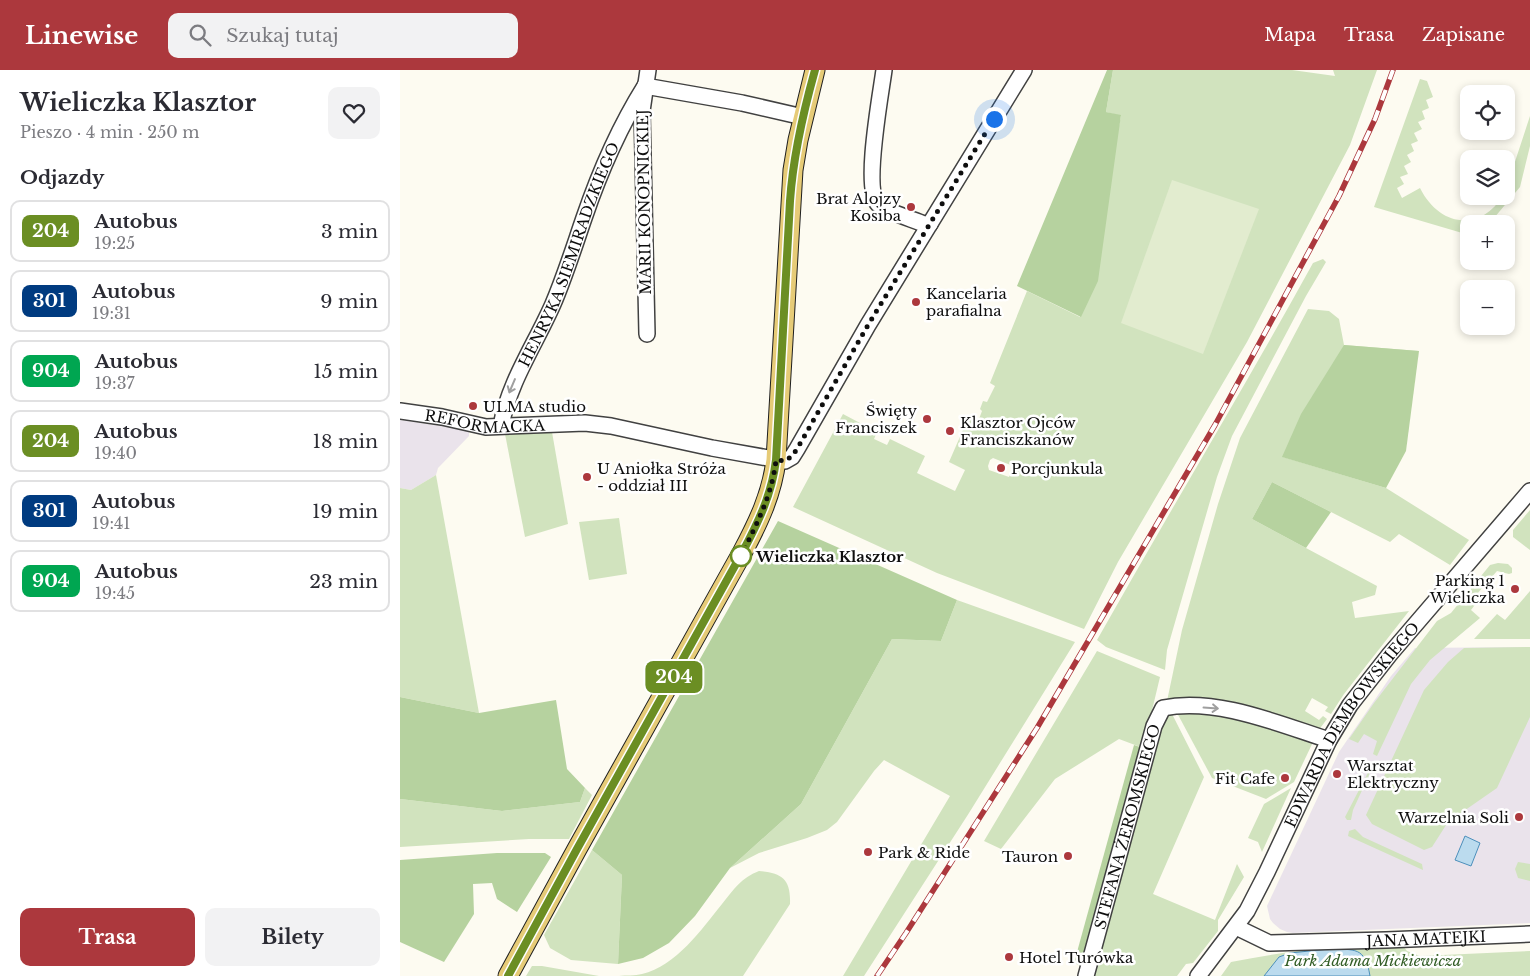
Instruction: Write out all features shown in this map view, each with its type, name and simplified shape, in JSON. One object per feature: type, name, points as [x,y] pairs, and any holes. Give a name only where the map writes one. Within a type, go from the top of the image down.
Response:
[{"type":"main road","points":[[508,976],[754,531],[771,490],[776,460],[790,195],[803,117],[815,70]]},
{"type":"street","name":"MARII KONOPNICKIEJ","points":[[647,334],[642,111],[648,70]]},
{"type":"street","points":[[884,70],[874,140],[873,194],[878,204],[924,224],[930,224]]},
{"type":"street","points":[[776,460],[785,461],[797,449],[868,325],[1024,70]]},
{"type":"street","points":[[645,86],[803,117]]},
{"type":"street","name":"HENRYKA SIEMIRADZKIEGO","points":[[501,426],[506,402],[514,381],[553,304],[614,143],[622,125],[645,86]]},
{"type":"street","name":"REFORMACKA","points":[[400,412],[442,417],[486,426],[585,423],[611,426],[776,460]]},
{"type":"street","name":"EDWARDA DEMBOWSKIEGO","points":[[1198,976],[1236,927],[1256,894],[1324,739],[1390,654],[1530,491]]},
{"type":"street","name":"STEFANA ŻEROMSKIEGO","points":[[1086,976],[1154,726],[1163,708],[1188,706],[1220,708],[1257,717],[1324,739]]},
{"type":"street","name":"JANA MATEJKI","points":[[1236,927],[1269,942],[1386,940],[1530,934]]},
{"type":"shaded area","points":[[400,420],[469,430],[469,436],[438,468],[436,475],[411,490],[400,488]]},
{"type":"shaded area","points":[[1530,647],[1530,923],[1293,933],[1280,929],[1273,923],[1267,906],[1339,752],[1391,676],[1415,648]]},
{"type":"green space","points":[[1107,70],[1113,70],[1106,112],[1121,115],[1098,281],[1081,317],[1017,286]]},
{"type":"green space","points":[[1113,70],[1292,70],[1335,76],[1333,70],[1377,70],[1350,145],[1247,342],[1118,562],[1084,629],[937,573],[793,507],[843,414],[877,432],[874,439],[887,445],[890,439],[925,456],[917,473],[955,491],[965,470],[949,462],[969,416],[979,419],[983,401],[987,402],[995,386],[990,383],[1027,291],[1080,317],[1121,116],[1106,112]],"holes":[[[993,458],[1013,466],[1009,477],[989,470],[988,466]]]},
{"type":"green space","points":[[1420,79],[1427,81],[1433,97],[1426,100],[1429,108],[1422,111],[1425,119],[1418,122],[1422,129],[1414,133],[1418,141],[1411,144],[1414,151],[1407,155],[1411,162],[1404,166],[1408,174],[1400,177],[1404,184],[1397,188],[1402,198],[1420,188],[1428,201],[1438,210],[1448,217],[1460,220],[1460,232],[1374,207]]},
{"type":"green space","points":[[1530,116],[1530,146],[1520,187],[1515,193],[1515,162]]},
{"type":"green space","points":[[1172,180],[1259,209],[1203,354],[1121,323]]},
{"type":"green space","points":[[1496,205],[1505,205],[1497,215],[1484,215]]},
{"type":"green space","points":[[1323,259],[1326,262],[1232,436],[1217,477],[1167,650],[1165,670],[1106,647],[1097,640],[1313,263]]},
{"type":"green space","points":[[1308,309],[1329,311],[1339,319],[1344,345],[1419,351],[1283,457],[1386,488],[1469,540],[1450,565],[1399,534],[1390,542],[1272,482],[1252,519],[1377,586],[1375,595],[1352,602],[1355,618],[1409,611],[1344,694],[1331,714],[1325,711],[1328,707],[1312,698],[1305,711],[1319,720],[1323,716],[1327,719],[1318,731],[1167,701],[1182,630],[1218,504],[1240,438]]},
{"type":"green space","points":[[1344,345],[1419,351],[1406,451],[1386,488],[1282,457],[1301,414]]},
{"type":"green space","points":[[552,432],[568,524],[525,537],[505,434]]},
{"type":"green space","points":[[436,475],[479,713],[400,697],[400,488],[411,490]]},
{"type":"green space","points":[[1272,482],[1331,512],[1306,548],[1252,519]]},
{"type":"green space","points":[[1530,510],[1530,550],[1513,537],[1513,530]]},
{"type":"green space","points":[[619,518],[627,574],[589,580],[579,522]]},
{"type":"green space","points":[[778,521],[957,600],[941,641],[892,639],[801,804],[730,868],[695,916],[669,943],[643,958],[618,964],[622,875],[592,850]]},
{"type":"green space","points":[[1498,563],[1508,564],[1512,568],[1512,573],[1497,571],[1476,595],[1480,598],[1471,610],[1480,618],[1430,660],[1411,684],[1377,756],[1373,754],[1377,741],[1364,734],[1358,743],[1349,739],[1437,621],[1451,613],[1490,565]]},
{"type":"green space","points":[[1530,591],[1530,639],[1474,639],[1497,614],[1505,620]]},
{"type":"green space","points":[[957,600],[1075,642],[969,813],[864,976],[843,976],[950,796],[884,760],[837,822],[827,830],[759,853],[730,868],[801,804],[892,639],[941,641]]},
{"type":"green space","points":[[1530,647],[1530,717],[1497,788],[1448,822],[1432,847],[1424,850],[1372,824],[1366,815],[1424,690],[1448,662],[1464,648]]},
{"type":"green space","points":[[1097,651],[1160,677],[1143,748],[1119,739],[1055,779],[1001,849],[984,841]]},
{"type":"green space","points":[[400,697],[479,713],[556,700],[567,769],[585,788],[580,802],[502,811],[400,799]]},
{"type":"green space","points":[[1176,711],[1236,716],[1313,742],[1294,782],[1266,799],[1212,778]]},
{"type":"green space","points":[[1171,712],[1204,777],[1153,894],[1215,920],[1237,864],[1244,877],[1218,920],[1218,931],[1193,963],[1186,964],[1177,976],[1090,976],[1162,718]]},
{"type":"green space","points":[[1134,745],[1143,748],[1083,967],[1074,963]]},
{"type":"green space","points":[[1373,763],[1353,810],[1351,820],[1347,820],[1345,817]]},
{"type":"green space","points":[[585,788],[592,795],[569,839],[529,839],[400,847],[400,799],[502,811],[580,802]]},
{"type":"green space","points":[[1291,788],[1262,852],[1258,842],[1248,838],[1264,804]]},
{"type":"green space","points":[[1355,829],[1363,837],[1422,864],[1423,870],[1348,836],[1349,831]]},
{"type":"green space","points":[[592,850],[622,875],[618,964],[571,960],[550,948],[544,935]]},
{"type":"green space","points":[[497,853],[545,853],[551,857],[517,912],[497,899],[492,883],[473,884],[474,914],[444,962],[400,942],[400,860]]},
{"type":"green space","points":[[1518,862],[1530,864],[1530,881],[1518,878],[1515,869]]},
{"type":"green space","points":[[759,871],[774,873],[784,879],[789,889],[790,904],[743,976],[619,976],[642,974],[654,970],[677,955],[697,935],[738,884]]},
{"type":"green space","name":"Park Adama Mickiewicza","points":[[1400,942],[1407,951],[1420,956],[1530,951],[1530,976],[1221,976],[1231,962],[1357,944]]},
{"type":"green space","points":[[532,966],[542,966],[599,976],[526,976]]},
{"type":"water","points":[[1465,836],[1480,843],[1471,866],[1455,860]]},
{"type":"water","points":[[1329,949],[1352,950],[1362,955],[1368,966],[1370,976],[1264,976],[1279,957],[1290,953]]},
{"type":"railway","points":[[877,976],[1037,728],[1215,425],[1339,196],[1375,119],[1393,70]]},
{"type":"bus line","name":"204","points":[[508,976],[754,531],[771,490],[776,460],[793,170],[803,117],[815,70]]},
{"type":"place","name":"Brat Alojzy Kosiba","points":[[911,207]]},
{"type":"place","name":"Kancelaria parafialna","points":[[916,302]]},
{"type":"place","name":"ULMA studio","points":[[473,406]]},
{"type":"place","name":"Święty Franciszek","points":[[927,419]]},
{"type":"place","name":"Klasztor Ojców Franciszkanów","points":[[950,431]]},
{"type":"place","name":"Porcjunkula","points":[[1001,468]]},
{"type":"place","name":"U Aniołka Stróża - oddział III","points":[[587,477]]},
{"type":"place","name":"Wieliczka Klasztor","points":[[741,556]]},
{"type":"place","name":"Parking 1 Wieliczka","points":[[1515,589]]},
{"type":"place","name":"Warsztat Elektryczny","points":[[1337,774]]},
{"type":"place","name":"Fit Cafe","points":[[1285,778]]},
{"type":"place","name":"Warzelnia Soli","points":[[1519,817]]},
{"type":"place","name":"Park & Ride","points":[[868,852]]},
{"type":"place","name":"Tauron","points":[[1068,856]]},
{"type":"place","name":"Hotel Turówka","points":[[1009,957]]},
{"type":"route","points":[[741,556],[766,504],[775,473],[776,460],[785,461],[797,449],[868,325],[994,119]]}]
